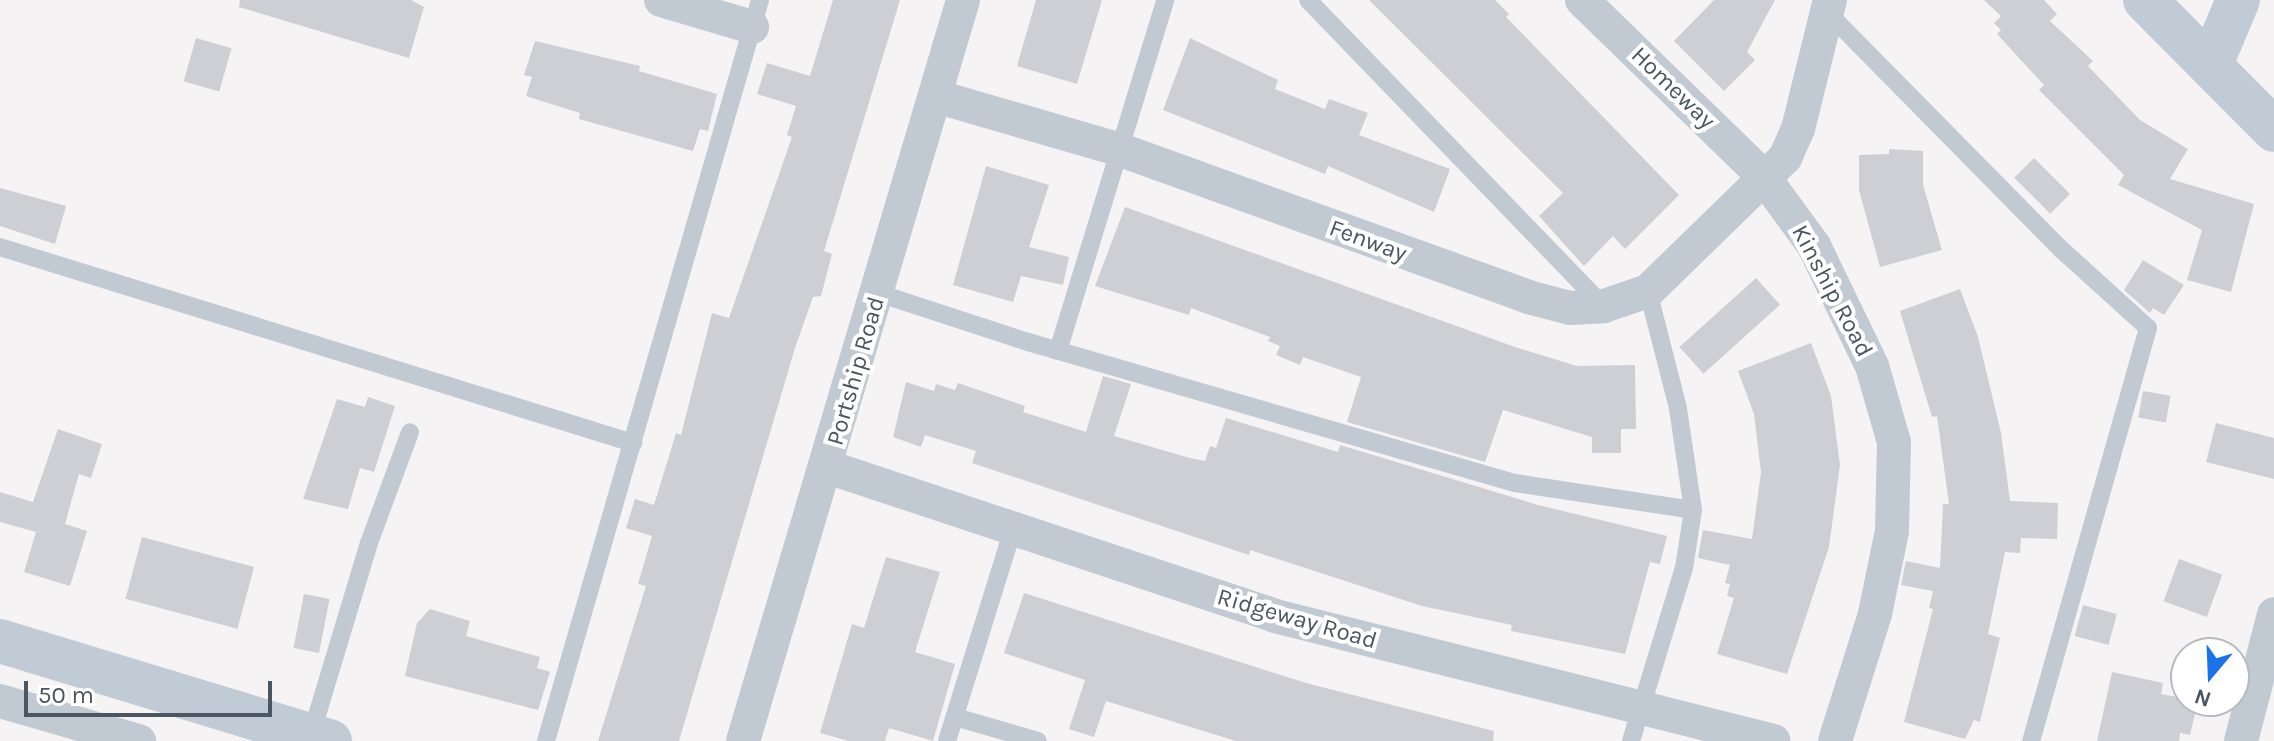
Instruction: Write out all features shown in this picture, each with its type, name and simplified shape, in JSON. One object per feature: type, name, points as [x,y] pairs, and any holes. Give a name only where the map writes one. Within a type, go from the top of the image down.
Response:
[{"type":"main road","points":[[2145,0],[2268,119]]},
{"type":"main road","points":[[2211,64],[2238,0]]},
{"type":"main road","points":[[0,641],[317,739]]},
{"type":"street","points":[[661,0],[756,14]]},
{"type":"street","name":"Portship Road","points":[[743,741],[828,467],[963,0]]},
{"type":"street","name":"Homeway","points":[[1582,0],[1763,176]]},
{"type":"street","points":[[1763,176],[1785,158],[1798,129],[1828,6]]},
{"type":"street","name":"Fenway","points":[[935,96],[1118,149],[1528,297],[1570,308],[1604,306],[1648,291],[1763,176]]},
{"type":"street","name":"Kinship Road","points":[[1763,176],[1814,246],[1844,302],[1872,366],[1894,442],[1892,531],[1885,574],[1835,741]]},
{"type":"street","name":"Ridgeway Road","points":[[828,467],[1275,616],[1774,741]]},
{"type":"street","points":[[2241,741],[2274,614]]},
{"type":"street","points":[[0,701],[139,741]]},
{"type":"lane","points":[[1058,351],[1165,0]]},
{"type":"lane","points":[[1308,0],[1604,306]]},
{"type":"lane","points":[[1828,6],[2062,250],[2148,328],[2031,741]]},
{"type":"lane","points":[[546,741],[756,14]]},
{"type":"lane","points":[[0,247],[633,443]]},
{"type":"lane","points":[[1631,741],[1684,568],[1693,510],[1678,408],[1648,291]]},
{"type":"lane","points":[[878,293],[1058,351],[1515,483],[1693,510]]},
{"type":"lane","points":[[317,739],[369,543],[410,432]]},
{"type":"lane","points":[[947,741],[1013,529]]},
{"type":"lane","points":[[955,717],[1038,741]]},
{"type":"building","points":[[240,0],[411,0],[424,7],[409,58],[239,7]]},
{"type":"building","points":[[833,0],[900,0],[824,251],[832,254],[821,296],[813,297],[795,348],[679,741],[598,741],[646,586],[638,584],[652,536],[626,528],[635,499],[654,505],[676,433],[681,435],[712,313],[729,318],[792,137],[787,135],[796,106],[757,94],[767,63],[810,76]]},
{"type":"building","points":[[1036,0],[1102,0],[1077,84],[1017,66]]},
{"type":"building","points":[[1369,0],[1495,0],[1509,14],[1506,17],[1679,195],[1625,249],[1613,236],[1584,266],[1539,216],[1563,193]]},
{"type":"building","points":[[1714,0],[1775,0],[1747,52],[1755,60],[1724,91],[1674,41]]},
{"type":"building","points":[[1984,0],[2044,0],[2057,14],[2050,21],[2093,61],[2088,66],[2140,120],[2188,149],[2170,179],[2254,204],[2231,292],[2187,280],[2202,230],[2118,185],[2124,175],[2039,90],[2044,85],[1997,34],[2001,30],[1994,23],[2001,16]]},
{"type":"building","points":[[196,38],[232,48],[219,91],[184,81]]},
{"type":"building","points":[[1190,38],[1278,80],[1275,89],[1325,109],[1329,99],[1368,113],[1359,135],[1450,169],[1434,212],[1328,166],[1325,174],[1163,110]]},
{"type":"building","points":[[535,41],[640,66],[639,71],[717,94],[708,131],[700,129],[693,151],[579,119],[580,113],[526,96],[532,77],[524,75]]},
{"type":"building","points":[[1889,149],[1923,151],[1923,185],[1942,250],[1880,267],[1859,190],[1859,155],[1889,154]]},
{"type":"building","points":[[2034,158],[2070,194],[2050,214],[2014,178]]},
{"type":"building","points":[[986,166],[1049,185],[1029,247],[1069,257],[1063,285],[1021,276],[1013,302],[953,285]]},
{"type":"building","points":[[0,188],[66,206],[55,244],[0,226]]},
{"type":"building","points":[[1125,207],[1515,347],[1577,366],[1635,365],[1636,429],[1621,429],[1621,453],[1592,453],[1592,437],[1503,410],[1485,462],[1347,422],[1361,377],[1303,357],[1300,365],[1276,355],[1280,346],[1268,341],[1270,337],[1191,308],[1189,315],[1095,286]]},
{"type":"building","points":[[2143,260],[2184,285],[2164,315],[2153,308],[2150,313],[2124,290]]},
{"type":"building","points":[[1756,278],[1780,305],[1704,374],[1679,347]]},
{"type":"building","points":[[1960,289],[1978,337],[2001,433],[2010,501],[2058,503],[2057,539],[2021,538],[2020,553],[2005,552],[1988,634],[2000,638],[1980,722],[1974,720],[1965,739],[1904,722],[1933,609],[1929,608],[1933,591],[1901,585],[1906,561],[1940,568],[1943,504],[1949,504],[1937,416],[1932,417],[1900,311]]},
{"type":"building","points":[[1811,343],[1831,396],[1840,465],[1829,547],[1787,674],[1717,654],[1734,598],[1727,596],[1730,584],[1725,583],[1730,565],[1698,558],[1703,530],[1752,539],[1761,472],[1754,414],[1738,371]]},
{"type":"building","points":[[1103,376],[1131,384],[1114,436],[1190,458],[1205,461],[1210,446],[1216,448],[1226,418],[1338,452],[1340,445],[1538,505],[1667,536],[1660,564],[1650,562],[1625,654],[1511,631],[1512,625],[1422,606],[1250,550],[1249,555],[972,463],[976,451],[925,435],[921,447],[893,437],[906,382],[934,391],[936,384],[955,390],[958,383],[1025,406],[1023,412],[1086,432]]},
{"type":"building","points":[[2143,391],[2171,396],[2166,422],[2138,418]]},
{"type":"building","points":[[368,397],[395,406],[374,472],[360,468],[348,509],[303,499],[337,399],[365,407]]},
{"type":"building","points":[[2216,423],[2274,438],[2274,479],[2206,462]]},
{"type":"building","points":[[58,429],[102,444],[91,478],[79,474],[65,524],[87,531],[70,586],[24,572],[36,532],[0,522],[0,492],[33,502]]},
{"type":"building","points":[[142,537],[254,567],[237,629],[125,599]]},
{"type":"building","points":[[886,557],[940,572],[915,652],[955,664],[933,741],[889,728],[885,741],[849,741],[820,733],[852,624],[864,628]]},
{"type":"building","points":[[2179,559],[2222,575],[2207,617],[2164,601]]},
{"type":"building","points":[[1024,593],[1306,683],[1494,731],[1493,741],[1236,741],[1106,701],[1094,737],[1069,729],[1085,680],[1004,653]]},
{"type":"building","points":[[304,594],[330,599],[319,653],[294,648]]},
{"type":"building","points":[[2083,605],[2117,614],[2109,645],[2075,636]]},
{"type":"building","points":[[430,609],[470,621],[466,636],[540,657],[537,668],[550,672],[538,710],[405,676],[417,623]]},
{"type":"building","points":[[2112,672],[2163,683],[2161,694],[2170,696],[2170,717],[2194,717],[2190,735],[2180,733],[2179,741],[2097,741]]}]
